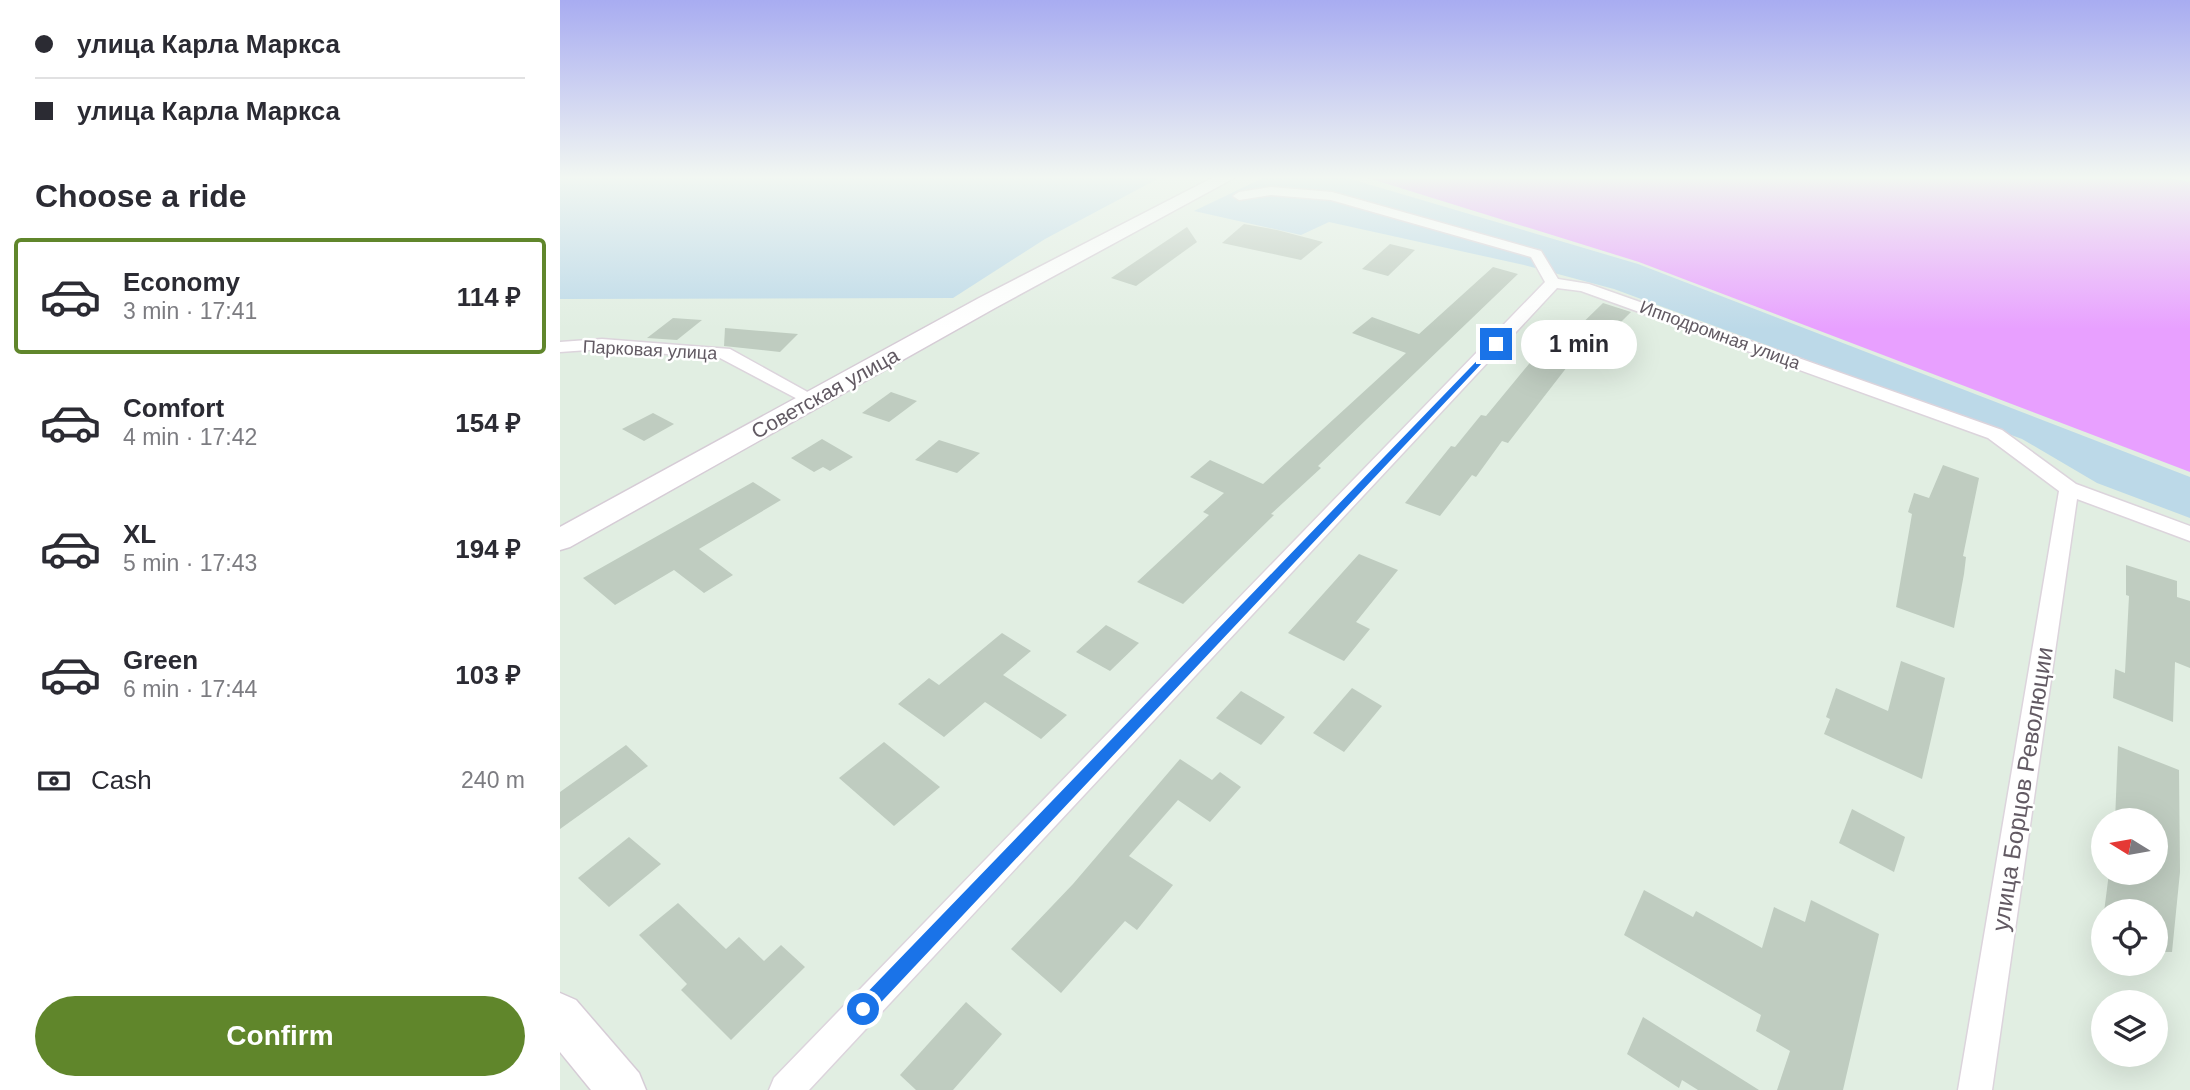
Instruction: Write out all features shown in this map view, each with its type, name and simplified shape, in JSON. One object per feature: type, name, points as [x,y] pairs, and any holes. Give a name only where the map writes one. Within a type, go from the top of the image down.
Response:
[{"type":"street","name":"Советская улица","points":[[560,540],[987,303],[1132,228]]},
{"type":"street","points":[[786,1090],[1553,283],[1536,254],[1446,228]]},
{"type":"street","name":"Ипподромная улица","points":[[1553,283],[1584,287],[1995,434],[2069,489],[2190,534]]},
{"type":"street","name":"Парковая улица","points":[[560,347],[601,344],[724,353],[813,400]]},
{"type":"street","name":"улица Борцов Революции","points":[[1975,1090],[2069,489]]},
{"type":"street","points":[[560,1016],[622,1090]]},
{"type":"shaded area","points":[[560,228],[1066,228],[953,298],[560,299]]},
{"type":"shaded area","points":[[1269,228],[1316,228],[1301,235]]},
{"type":"shaded area","points":[[1356,228],[1516,228],[1638,264],[2190,477],[2190,518],[2097,483],[2022,439],[1614,289],[1524,265]]},
{"type":"shaded area","points":[[1529,228],[2190,228],[2190,472],[1639,262]]},
{"type":"building","points":[[1186,228],[1197,242],[1136,286],[1111,278]]},
{"type":"building","points":[[1240,228],[1265,228],[1323,242],[1301,260],[1222,243]]},
{"type":"building","points":[[1390,244],[1415,250],[1388,276],[1362,269]]},
{"type":"building","points":[[1493,267],[1518,274],[1318,466],[1321,468],[1271,514],[1274,515],[1183,604],[1137,582],[1209,515],[1203,512],[1224,493],[1190,477],[1210,460],[1263,484],[1406,353],[1352,333],[1372,317],[1419,334]]},
{"type":"building","points":[[1603,303],[1631,312],[1582,361],[1574,358],[1508,443],[1502,441],[1476,477],[1472,475],[1440,516],[1405,503],[1451,446],[1455,447],[1481,415],[1486,416],[1552,336],[1565,340]]},
{"type":"building","points":[[673,318],[702,320],[677,340],[647,338]]},
{"type":"building","points":[[725,328],[798,334],[780,352],[724,346]]},
{"type":"building","points":[[891,392],[917,401],[889,422],[862,413]]},
{"type":"building","points":[[653,413],[674,424],[644,441],[622,429]]},
{"type":"building","points":[[822,439],[853,457],[830,471],[823,467],[814,472],[791,458]]},
{"type":"building","points":[[939,440],[980,453],[957,473],[915,460]]},
{"type":"building","points":[[1943,465],[1979,478],[1963,556],[1966,557],[1964,574],[1954,628],[1896,607],[1912,514],[1908,512],[1914,493],[1929,498]]},
{"type":"building","points":[[753,482],[781,500],[699,549],[733,575],[704,593],[674,570],[615,605],[583,578]]},
{"type":"building","points":[[1359,554],[1398,570],[1356,622],[1370,629],[1344,661],[1288,633]]},
{"type":"building","points":[[2126,565],[2177,581],[2177,597],[2190,601],[2190,668],[2175,662],[2173,722],[2113,698],[2115,669],[2125,673],[2129,596],[2126,595]]},
{"type":"building","points":[[1106,625],[1139,643],[1110,671],[1076,652]]},
{"type":"building","points":[[1002,633],[1031,651],[1003,675],[1067,715],[1041,739],[985,702],[944,737],[898,704],[929,678],[939,685]]},
{"type":"building","points":[[1901,661],[1945,678],[1922,779],[1824,734],[1830,719],[1826,717],[1836,688],[1888,711]]},
{"type":"building","points":[[1352,688],[1382,706],[1344,752],[1313,733]]},
{"type":"building","points":[[1241,691],[1285,717],[1261,745],[1216,718]]},
{"type":"building","points":[[884,742],[940,787],[894,826],[839,778]]},
{"type":"building","points":[[626,745],[648,766],[560,829],[560,792]]},
{"type":"building","points":[[2118,746],[2179,770],[2180,872],[2172,952],[2168,952],[2168,899],[2106,899],[2107,886],[2168,886],[2168,808],[2116,808]]},
{"type":"building","points":[[1180,759],[1212,780],[1220,772],[1241,787],[1210,822],[1178,800],[1129,856],[1173,885],[1137,930],[1125,921],[1061,993],[1011,949],[1073,884]]},
{"type":"building","points":[[1852,809],[1905,837],[1894,872],[1839,843]]},
{"type":"building","points":[[629,837],[661,864],[609,907],[578,878]]},
{"type":"building","points":[[1644,890],[1693,917],[1696,911],[1762,948],[1774,907],[1805,922],[1811,900],[1879,934],[1843,1090],[1777,1090],[1790,1051],[1756,1031],[1761,1015],[1624,935]]},
{"type":"building","points":[[678,903],[726,949],[739,937],[764,961],[781,945],[805,967],[731,1040],[681,990],[687,984],[639,935]]},
{"type":"building","points":[[966,1002],[1002,1034],[953,1090],[916,1090],[900,1075]]},
{"type":"building","points":[[1643,1017],[1759,1090],[1698,1090],[1682,1080],[1679,1088],[1627,1054]]},
{"type":"route","points":[[863,1009],[1496,344]]}]
